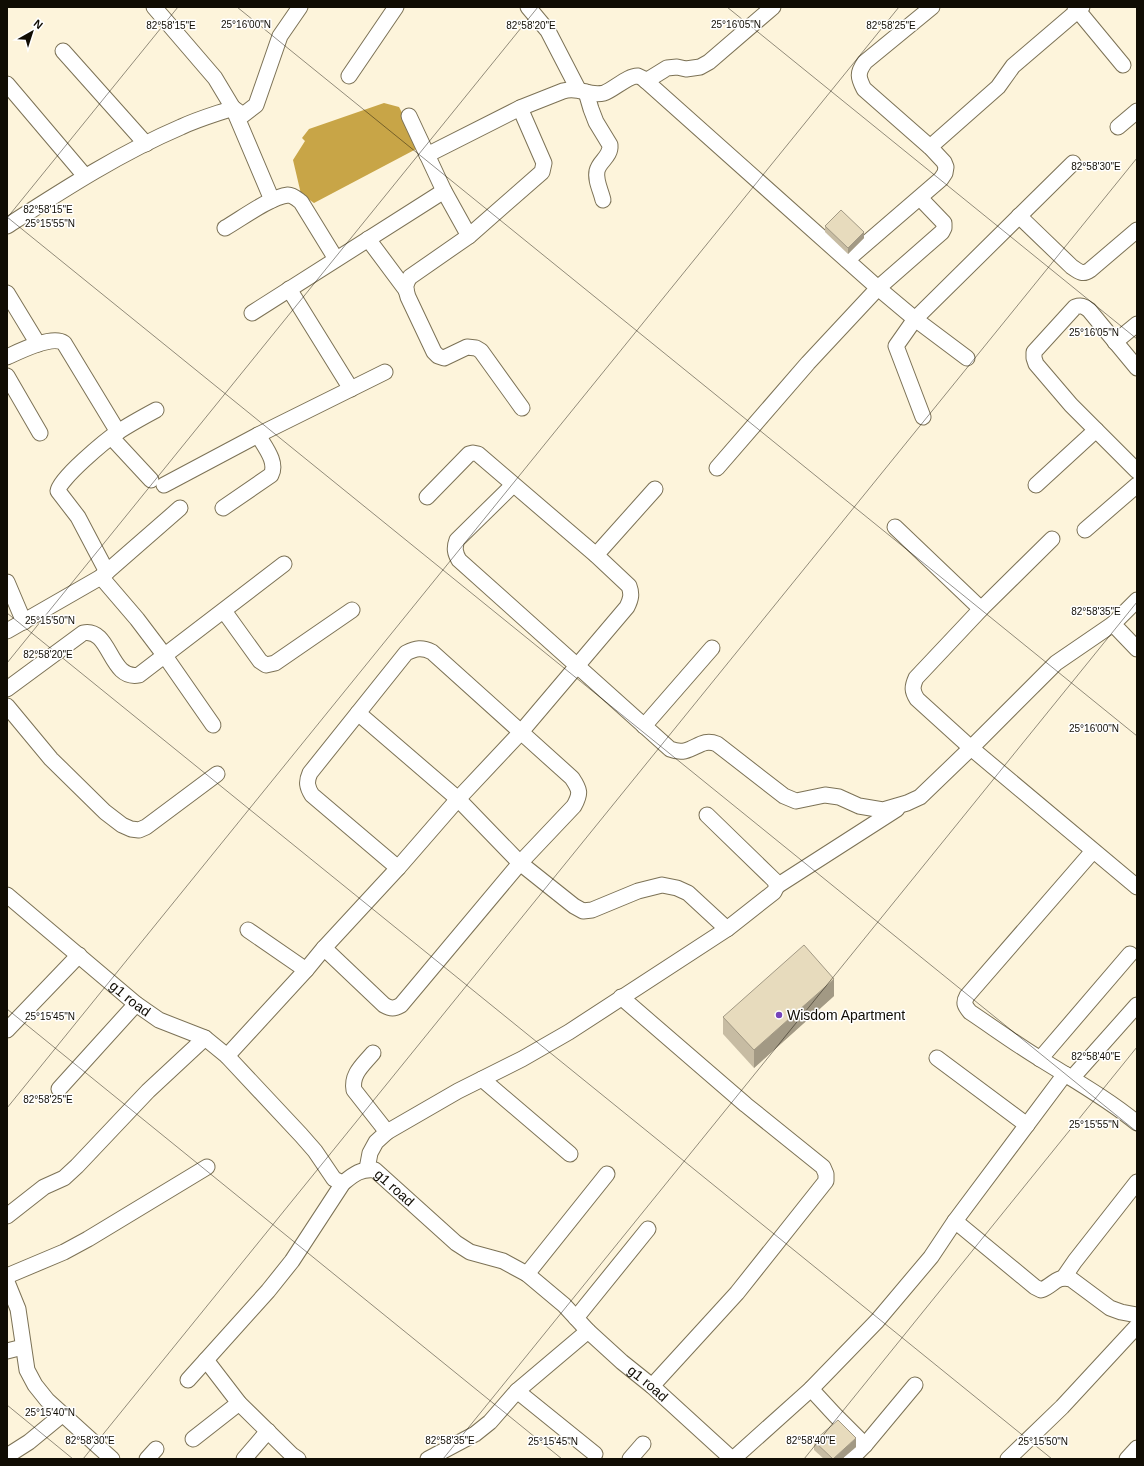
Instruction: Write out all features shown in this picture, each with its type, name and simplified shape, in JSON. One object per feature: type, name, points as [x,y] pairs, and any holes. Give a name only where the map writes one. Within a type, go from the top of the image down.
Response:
[{"type":"street","points":[[154,7],[215,78],[233,108],[272,200]]},
{"type":"street","points":[[233,108],[243,115],[256,105],[280,36],[300,7]]},
{"type":"street","points":[[349,76],[396,7]]},
{"type":"street","points":[[646,81],[667,68],[677,67],[686,69],[700,67],[709,62],[773,7]]},
{"type":"street","points":[[848,260],[920,198],[941,179],[945,173],[946,167],[944,162],[930,147],[864,88],[859,79],[859,70],[865,62],[932,7]]},
{"type":"street","points":[[530,8],[548,31],[582,90],[590,109],[610,146],[608,155],[599,165],[597,171],[597,177],[604,200]]},
{"type":"street","points":[[930,147],[998,87],[1013,66],[1079,8],[1124,65]]},
{"type":"street","points":[[63,50],[146,144]]},
{"type":"street","points":[[427,155],[520,108],[564,90],[582,90],[592,95],[603,93],[636,76],[646,81],[878,288],[915,319],[967,358]]},
{"type":"street","points":[[7,84],[85,176]]},
{"type":"street","points":[[7,226],[85,176],[146,144],[182,126],[233,108]]},
{"type":"street","points":[[520,108],[544,163],[542,172],[469,236],[410,277],[406,283],[406,290],[434,352],[438,356],[444,358],[472,346],[481,351],[522,408]]},
{"type":"street","points":[[1118,127],[1137,111]]},
{"type":"street","points":[[409,116],[444,191],[469,236]]},
{"type":"street","points":[[923,418],[896,346],[915,319],[1073,164]]},
{"type":"street","points":[[252,313],[444,191]]},
{"type":"street","points":[[225,228],[272,200],[289,195],[295,197],[301,202],[336,260]]},
{"type":"street","points":[[717,468],[808,363],[878,288],[942,232],[944,223],[920,198]]},
{"type":"street","points":[[1019,216],[1080,273],[1086,273],[1090,270],[1137,230]]},
{"type":"street","points":[[368,239],[406,290]]},
{"type":"street","points":[[289,289],[351,389]]},
{"type":"street","points":[[7,293],[38,344]]},
{"type":"street","points":[[1137,368],[1085,306],[1080,305],[1075,307],[1034,352],[1036,364],[1071,405],[1137,471]]},
{"type":"street","points":[[1115,342],[1137,324]]},
{"type":"street","points":[[7,357],[38,344],[55,340],[64,343],[106,441]]},
{"type":"street","points":[[106,441],[112,438],[158,482],[258,435],[385,372]]},
{"type":"street","points":[[7,376],[40,433]]},
{"type":"street","points":[[156,410],[106,441],[62,482],[58,488],[58,491],[78,517],[104,574],[165,656],[213,725]]},
{"type":"street","points":[[1036,485],[1096,430]]},
{"type":"street","points":[[223,508],[271,475],[274,464],[258,435]]},
{"type":"street","points":[[227,1056],[398,868],[458,799],[521,732],[627,607],[631,600],[632,592],[629,586],[596,555],[478,454],[469,454],[427,497]]},
{"type":"street","points":[[513,485],[457,540],[455,553],[459,560],[670,748],[678,752],[688,751],[704,742],[710,741],[717,744],[784,796],[796,801],[825,795],[839,797],[859,806],[883,810],[907,803]]},
{"type":"street","points":[[1085,530],[1137,485]]},
{"type":"street","points":[[596,555],[655,489]]},
{"type":"street","points":[[7,631],[104,574],[180,508]]},
{"type":"street","points":[[895,527],[981,609]]},
{"type":"street","points":[[1052,540],[981,609],[916,678],[912,686],[912,692],[917,699],[971,748],[1137,887]]},
{"type":"street","points":[[7,689],[83,633],[88,632],[97,635],[121,670],[131,677],[139,676],[284,564]]},
{"type":"street","points":[[7,582],[24,622]]},
{"type":"street","points":[[366,1169],[370,1153],[376,1142],[387,1132],[458,1090],[522,1059],[569,1032],[727,929],[774,892],[777,886],[907,803],[920,797],[1056,663],[1113,624],[1137,600]]},
{"type":"street","points":[[224,611],[260,661],[266,666],[275,663],[352,610]]},
{"type":"street","points":[[1113,624],[1137,649]]},
{"type":"street","points":[[324,948],[384,1005],[390,1008],[396,1008],[401,1005],[520,863],[574,806],[579,796],[578,788],[572,778],[432,652],[424,648],[414,649],[406,653],[310,773],[307,779],[307,787],[312,795],[398,868]]},
{"type":"street","points":[[644,726],[712,648]]},
{"type":"street","points":[[7,706],[51,759],[67,775],[105,812],[122,825],[131,829],[139,830],[146,827],[217,774]]},
{"type":"street","points":[[358,713],[458,799],[520,863],[574,906],[583,911],[592,910],[638,891],[662,885],[677,888],[688,893],[727,929]]},
{"type":"street","points":[[707,816],[774,880],[777,886]]},
{"type":"street","points":[[1093,851],[964,1001],[965,1006],[970,1012],[1040,1059],[1134,1115]]},
{"type":"street","name":"g1 road","points":[[7,895],[79,954],[136,1004],[159,1020],[205,1038],[227,1056],[301,1135],[334,1179],[342,1183],[356,1173],[366,1169],[375,1170],[456,1243],[470,1252],[503,1261],[527,1274],[564,1305],[588,1331],[622,1362],[652,1386],[732,1459]]},
{"type":"street","points":[[248,930],[306,970]]},
{"type":"street","points":[[7,1030],[79,954]]},
{"type":"street","points":[[1040,1059],[1130,954]]},
{"type":"street","points":[[621,997],[746,1105],[822,1167],[826,1174],[826,1180],[738,1293],[652,1386]]},
{"type":"street","points":[[59,1089],[136,1004]]},
{"type":"street","points":[[732,1459],[811,1389],[876,1321],[931,1257],[1027,1125],[1069,1076],[1137,1005]]},
{"type":"street","points":[[7,1216],[44,1187],[64,1178],[69,1174],[148,1091],[205,1038]]},
{"type":"street","points":[[373,1053],[355,1074],[353,1083],[354,1090],[387,1132]]},
{"type":"street","points":[[937,1058],[1027,1125]]},
{"type":"street","points":[[482,1079],[570,1154]]},
{"type":"street","points":[[7,1276],[64,1252],[88,1239],[207,1167]]},
{"type":"street","points":[[527,1274],[607,1174]]},
{"type":"street","points":[[1064,1277],[1137,1182]]},
{"type":"street","points":[[188,1380],[268,1291],[292,1261],[342,1183]]},
{"type":"street","points":[[956,1221],[1035,1287],[1041,1290],[1058,1279],[1064,1277],[1071,1279],[1110,1308],[1137,1315]]},
{"type":"street","points":[[576,1318],[648,1229]]},
{"type":"street","points":[[7,1282],[18,1308],[27,1370],[35,1385],[47,1400],[112,1459]]},
{"type":"street","points":[[1008,1459],[1062,1407],[1137,1326]]},
{"type":"street","points":[[428,1459],[475,1434],[485,1426],[517,1391],[588,1331]]},
{"type":"street","points":[[7,1351],[23,1348]]},
{"type":"street","points":[[206,1360],[239,1403],[292,1455],[298,1459]]},
{"type":"street","points":[[851,1459],[866,1445],[915,1385]]},
{"type":"street","points":[[811,1389],[866,1445]]},
{"type":"street","points":[[517,1391],[595,1454]]},
{"type":"street","points":[[193,1440],[239,1403]]},
{"type":"street","points":[[7,1456],[29,1442],[62,1414]]},
{"type":"street","points":[[244,1459],[268,1431]]},
{"type":"street","points":[[630,1459],[643,1444]]},
{"type":"street","points":[[1127,1459],[1137,1448]]},
{"type":"shaded area","points":[[384,103],[399,107],[420,147],[314,203],[301,194],[293,160],[305,141],[302,138],[309,129]]},
{"type":"building","points":[[841,210],[864,232],[848,248],[825,226]]},
{"type":"building","name":"Wisdom Apartment","points":[[804,945],[834,979],[754,1050],[723,1017]]},
{"type":"building","points":[[838,1420],[856,1438],[833,1459],[814,1441]]},
{"type":"place","name":"Wisdom Apartment","points":[[779,1015]]}]
